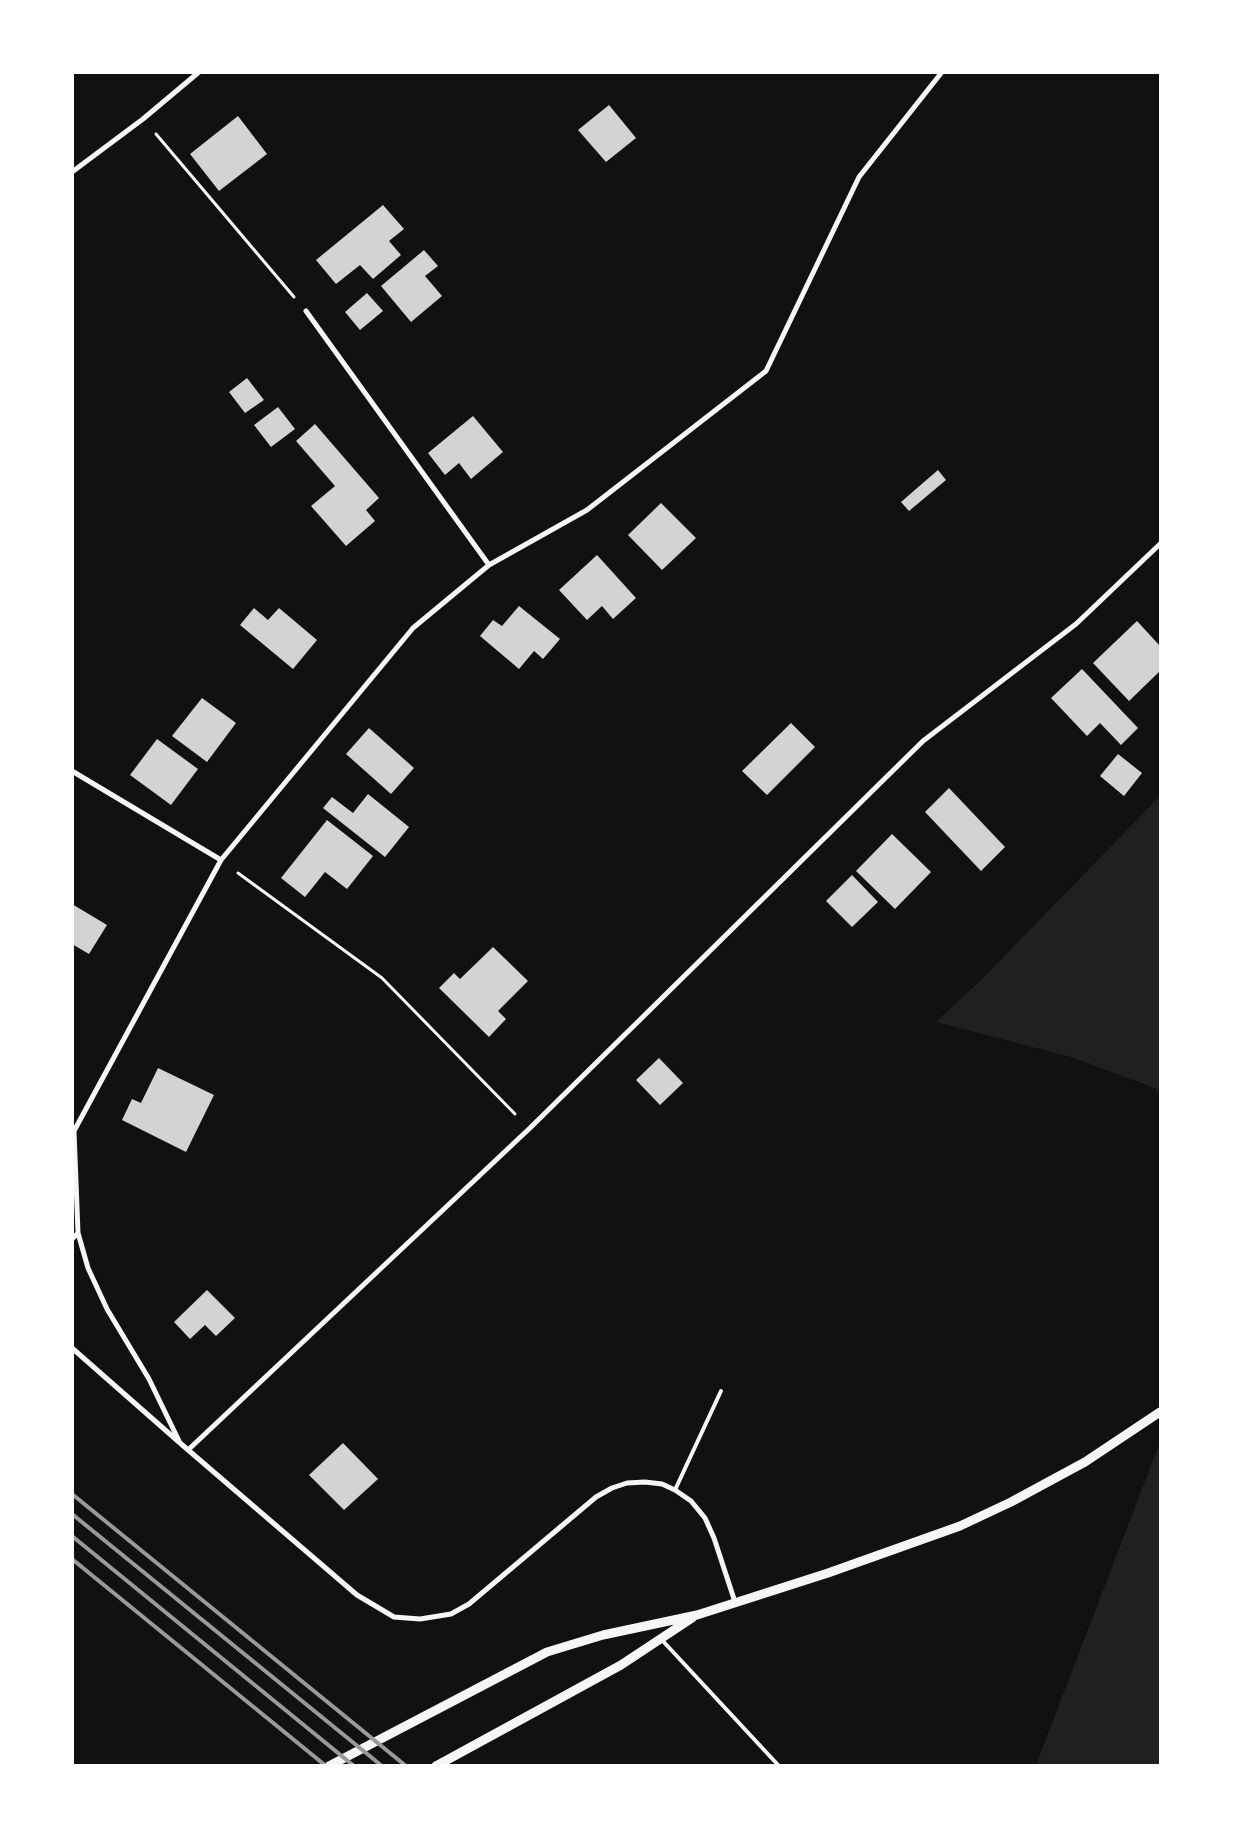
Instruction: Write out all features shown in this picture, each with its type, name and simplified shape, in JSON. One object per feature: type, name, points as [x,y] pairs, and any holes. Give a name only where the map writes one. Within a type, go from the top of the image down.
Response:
[{"type":"street","points":[[72,172],[143,119],[200,72]]},
{"type":"street","points":[[180,1444],[149,1379],[107,1309],[88,1268],[78,1233],[74,1131],[221,860],[413,628],[489,566],[587,510],[766,371],[859,177],[942,72]]},
{"type":"street","points":[[306,311],[489,566]]},
{"type":"street","points":[[188,1450],[530,1128],[923,742],[1076,624],[1160,544]]},
{"type":"street","points":[[72,772],[221,860]]},
{"type":"street","points":[[72,1239],[78,1233]]},
{"type":"street","points":[[72,1348],[180,1444],[357,1595],[394,1616],[420,1619],[451,1614],[469,1604],[596,1497],[612,1488],[627,1483],[645,1482],[662,1484],[675,1490],[691,1501],[704,1518],[714,1538],[735,1602]]},
{"type":"street","points":[[329,1766],[429,1712],[547,1652],[603,1635],[696,1615],[828,1573],[960,1526],[1011,1502],[1084,1462],[1160,1412]]},
{"type":"street","points":[[436,1766],[621,1665],[696,1615]]},
{"type":"lane","points":[[675,1490],[720,1392]]},
{"type":"lane","points":[[661,1639],[778,1766]]},
{"type":"path","points":[[143,119],[306,311]]},
{"type":"path","points":[[221,860],[382,978],[530,1128]]},
{"type":"shaded area","points":[[1160,796],[1160,1090],[1071,1057],[936,1022],[983,978]]},
{"type":"shaded area","points":[[1160,1442],[1160,1765],[1036,1765]]},
{"type":"building","points":[[609,105],[636,138],[606,162],[578,130]]},
{"type":"building","points":[[238,116],[267,154],[219,191],[190,154]]},
{"type":"building","points":[[383,205],[404,229],[389,241],[401,255],[373,279],[360,265],[336,284],[316,260]]},
{"type":"building","points":[[424,250],[438,266],[425,276],[442,296],[411,322],[381,286]]},
{"type":"building","points":[[367,293],[383,311],[360,330],[345,312]]},
{"type":"building","points":[[247,378],[264,400],[245,413],[229,392]]},
{"type":"building","points":[[278,407],[295,429],[271,447],[254,425]]},
{"type":"building","points":[[473,416],[503,452],[471,479],[459,463],[445,475],[428,453]]},
{"type":"building","points":[[315,424],[379,498],[366,510],[375,521],[346,546],[311,506],[335,486],[296,441]]},
{"type":"building","points":[[938,470],[946,480],[909,511],[901,502]]},
{"type":"building","points":[[661,503],[696,538],[662,570],[628,535]]},
{"type":"building","points":[[597,555],[636,598],[613,619],[602,606],[587,620],[559,590]]},
{"type":"building","points":[[519,606],[560,639],[543,659],[534,651],[519,669],[480,636],[493,620],[502,626]]},
{"type":"building","points":[[254,608],[268,620],[279,608],[317,640],[293,669],[240,625]]},
{"type":"building","points":[[1137,621],[1160,646],[1160,671],[1129,701],[1093,663]]},
{"type":"building","points":[[1082,669],[1138,728],[1121,745],[1100,723],[1087,736],[1051,698]]},
{"type":"building","points":[[202,698],[236,723],[207,762],[172,736]]},
{"type":"building","points":[[791,723],[815,747],[767,795],[742,771]]},
{"type":"building","points":[[369,728],[414,768],[391,794],[346,754]]},
{"type":"building","points":[[157,739],[198,769],[171,805],[130,775]]},
{"type":"building","points":[[1118,754],[1142,773],[1124,796],[1100,776]]},
{"type":"building","points":[[949,788],[1005,847],[981,871],[925,812]]},
{"type":"building","points":[[368,794],[409,827],[385,857],[323,808],[332,797],[353,813]]},
{"type":"building","points":[[327,820],[373,856],[347,889],[325,872],[305,897],[281,878]]},
{"type":"building","points":[[892,834],[931,872],[895,909],[856,871]]},
{"type":"building","points":[[852,875],[878,902],[852,927],[826,901]]},
{"type":"building","points":[[72,904],[107,925],[89,954],[72,944]]},
{"type":"building","points":[[493,947],[528,981],[498,1011],[506,1019],[489,1037],[439,988],[454,973],[460,979]]},
{"type":"building","points":[[659,1058],[683,1083],[660,1105],[636,1080]]},
{"type":"building","points":[[158,1068],[214,1095],[186,1152],[122,1120],[132,1099],[141,1103]]},
{"type":"building","points":[[207,1290],[235,1318],[216,1336],[205,1325],[190,1339],[174,1322]]},
{"type":"building","points":[[343,1443],[378,1479],[344,1510],[309,1475]]},
{"type":"railway","points":[[72,1494],[406,1766]]},
{"type":"railway","points":[[72,1514],[382,1766]]},
{"type":"railway","points":[[72,1536],[354,1766]]},
{"type":"railway","points":[[72,1559],[326,1766]]}]
